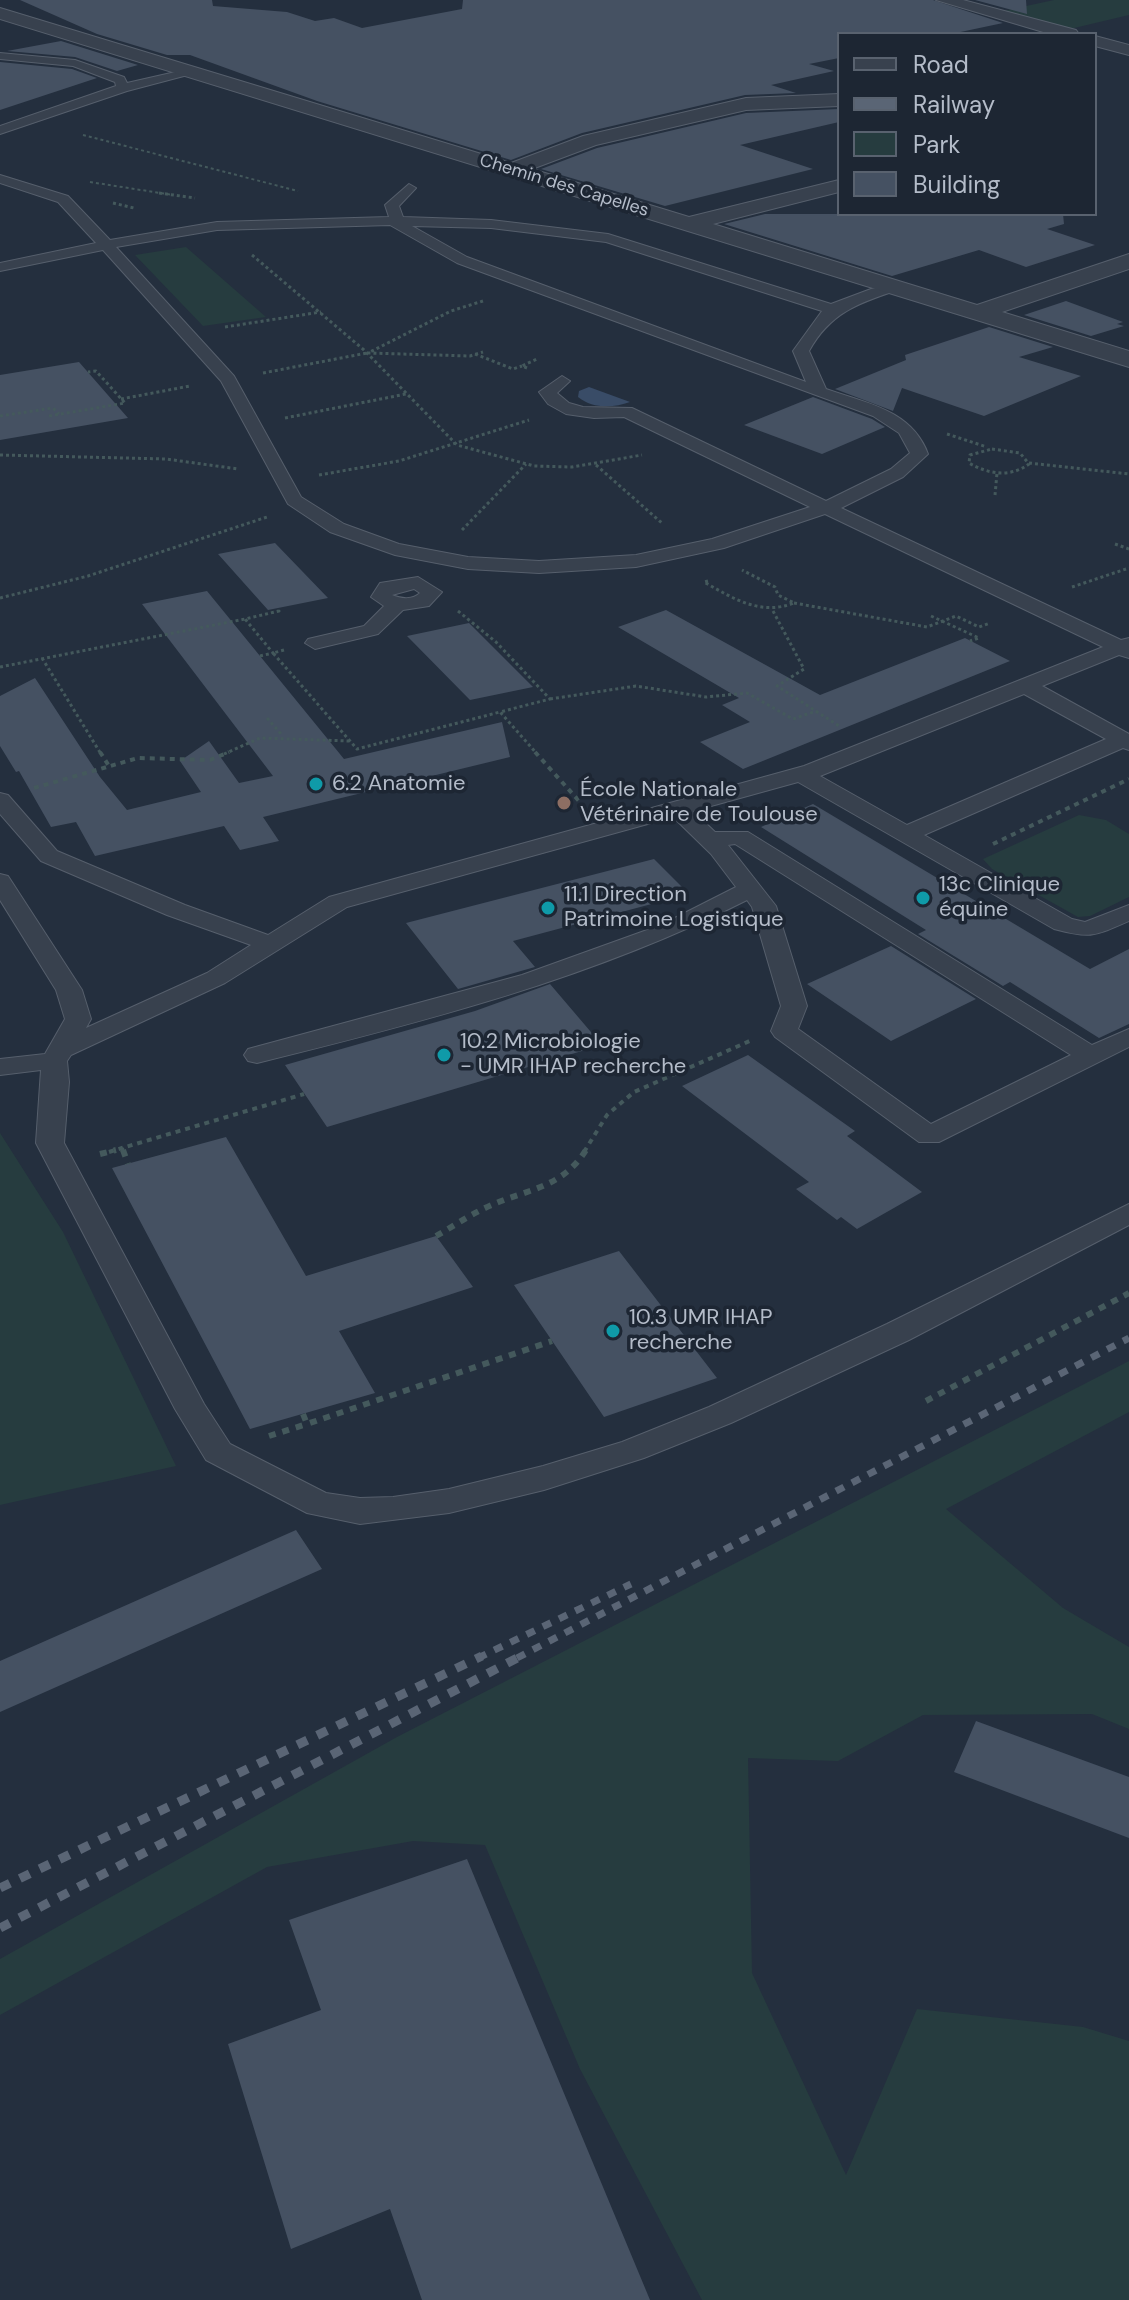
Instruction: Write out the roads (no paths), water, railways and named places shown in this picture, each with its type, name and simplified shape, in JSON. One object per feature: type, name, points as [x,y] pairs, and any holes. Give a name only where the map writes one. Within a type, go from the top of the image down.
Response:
[{"type":"street","points":[[944,0],[1063,32]]},
{"type":"street","name":"Chemin des Capelles","points":[[0,13],[1129,359]]},
{"type":"street","points":[[1097,42],[1129,50]]},
{"type":"street","points":[[1106,66],[1129,61]]},
{"type":"street","points":[[501,167],[590,140],[746,104],[837,100]]},
{"type":"street","points":[[501,167],[542,166],[632,130]]},
{"type":"street","points":[[689,224],[837,187]]},
{"type":"street","points":[[977,313],[1129,261]]},
{"type":"lane","points":[[32,45],[52,50],[55,56],[47,60]]},
{"type":"lane","points":[[0,56],[47,60],[109,74],[120,80],[123,88]]},
{"type":"lane","points":[[0,130],[123,88],[193,72]]},
{"type":"lane","points":[[0,179],[63,199],[189,333],[228,379],[294,500],[337,528],[395,549],[441,558],[539,567],[636,561],[692,550],[827,507],[897,473],[919,454],[916,438],[903,425],[462,260],[393,221]]},
{"type":"lane","points":[[393,221],[397,221],[392,205],[409,188]]},
{"type":"lane","points":[[0,267],[103,245],[217,226],[393,221],[491,224],[608,238],[830,309]]},
{"type":"lane","points":[[0,278],[51,255]]},
{"type":"lane","points":[[819,392],[801,351],[812,328],[830,309],[893,287]]},
{"type":"lane","points":[[562,381],[547,392],[564,408],[586,413],[626,412],[1126,648]]},
{"type":"lane","points":[[315,643],[371,630],[397,605],[422,591],[441,558]]},
{"type":"lane","points":[[0,1067],[56,1056],[216,978],[338,902],[801,774],[1126,648]]},
{"type":"lane","points":[[1026,686],[1126,741]]},
{"type":"lane","points":[[906,834],[1126,741]]},
{"type":"lane","points":[[801,774],[1063,924],[1087,930],[1129,912]]},
{"type":"lane","points":[[0,800],[49,856],[176,910],[271,944]]},
{"type":"lane","points":[[677,808],[709,839],[764,906],[794,1006],[784,1031],[929,1136],[1129,1037]]},
{"type":"lane","points":[[709,839],[740,837],[1092,1057]]},
{"type":"lane","points":[[0,881],[69,990],[78,1019],[56,1056],[50,1143],[191,1409],[218,1452],[319,1504],[360,1511],[393,1510],[449,1501],[544,1478],[633,1450],[720,1415],[898,1332],[1129,1213]]},
{"type":"lane","points":[[257,1055],[531,980],[670,930],[751,889]]},
{"type":"water","points":[[589,387],[630,402],[610,406],[590,404],[578,397],[579,391]]},
{"type":"railway","points":[[517,1658],[1129,1338]]},
{"type":"railway","points":[[478,1658],[631,1584]]},
{"type":"railway","points":[[0,1888],[482,1656]]},
{"type":"railway","points":[[0,1928],[521,1656]]},
{"type":"place","name":"6.2 Anatomie","points":[[316,784]]},
{"type":"place","name":"École Nationale Vétérinaire de Toulouse","points":[[564,803]]},
{"type":"place","name":"13c Clinique équine","points":[[923,898]]},
{"type":"place","name":"11.1 Direction Patrimoine Logistique","points":[[548,908]]},
{"type":"place","name":"10.2 Microbiologie - UMR IHAP recherche","points":[[444,1055]]},
{"type":"place","name":"10.3 UMR IHAP recherche","points":[[613,1331]]}]
